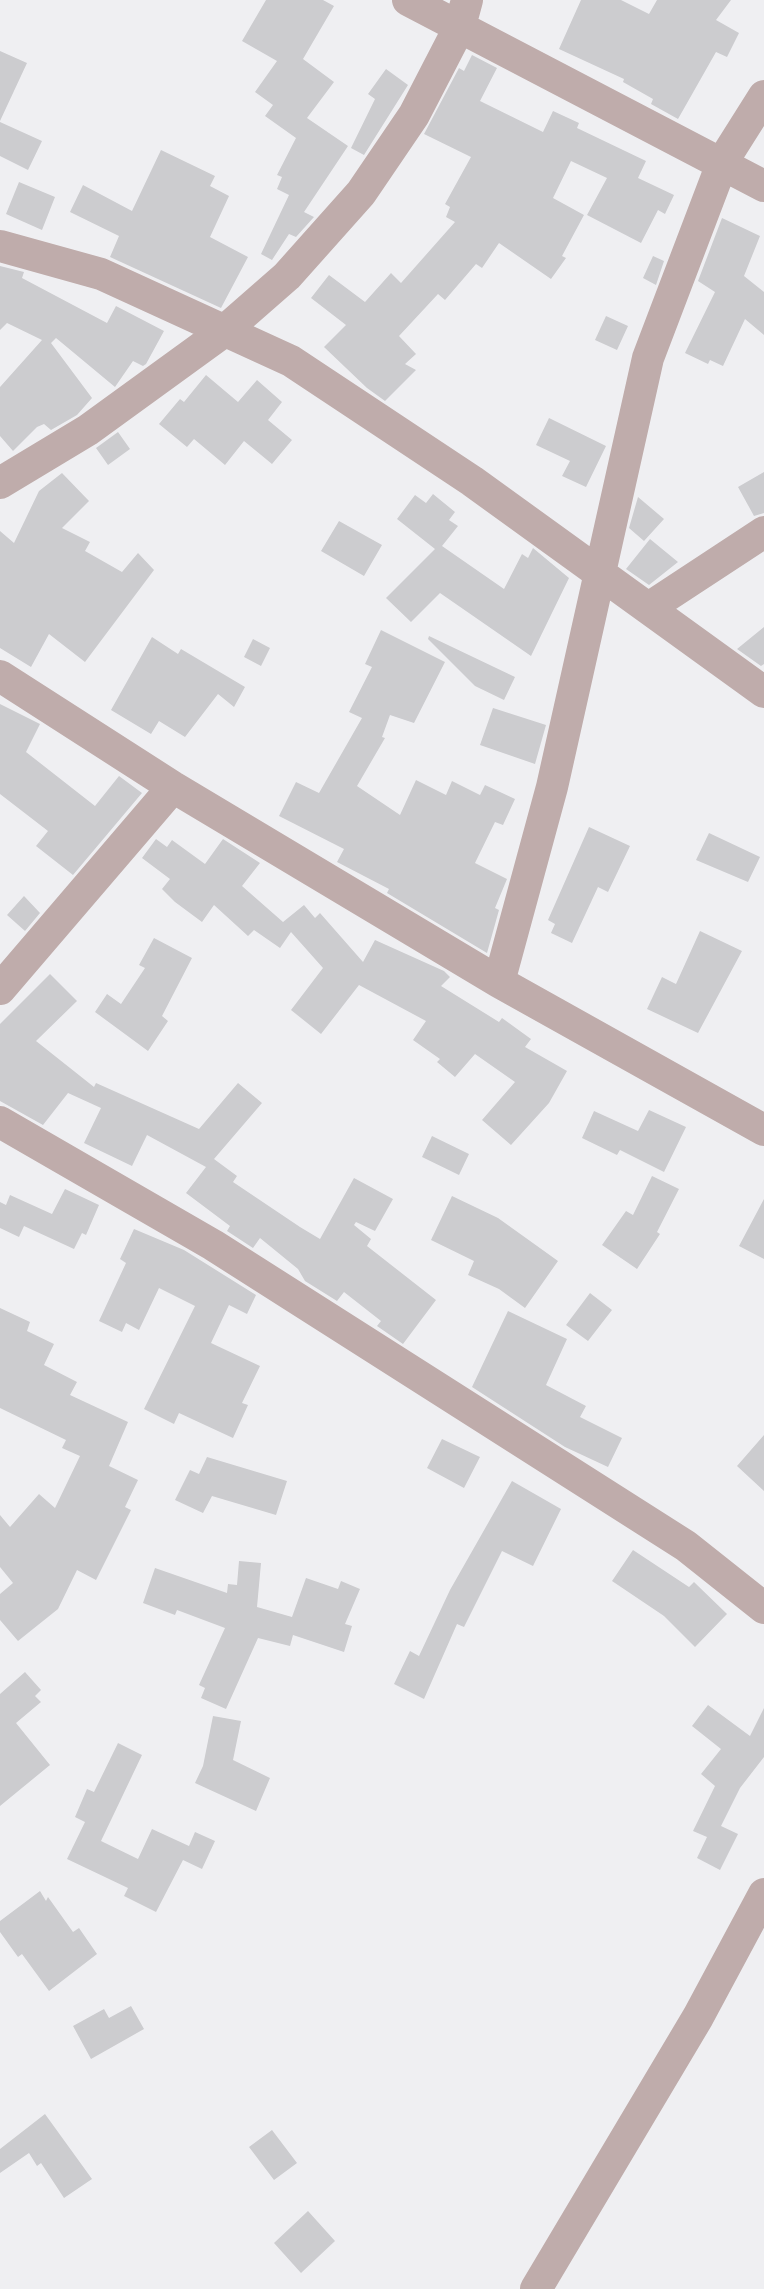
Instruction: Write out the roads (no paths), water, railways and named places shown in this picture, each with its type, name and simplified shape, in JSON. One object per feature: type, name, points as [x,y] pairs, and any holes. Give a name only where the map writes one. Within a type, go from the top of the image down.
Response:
[{"type":"street","points":[[408,0],[463,13],[764,186]]},
{"type":"street","points":[[0,483],[88,430],[223,332],[287,276],[361,193],[414,115],[463,13]]},
{"type":"street","points":[[499,982],[552,787],[597,573],[648,358],[723,161],[764,96]]},
{"type":"street","points":[[0,246],[101,274],[291,361],[472,481],[764,692]]},
{"type":"street","points":[[650,607],[764,532]]},
{"type":"street","points":[[0,676],[173,787],[499,982],[764,1130]]},
{"type":"street","points":[[0,989],[173,787]]},
{"type":"street","points":[[0,1122],[213,1245],[686,1546],[764,1608]]},
{"type":"street","points":[[536,2289],[698,2017],[764,1894]]}]
